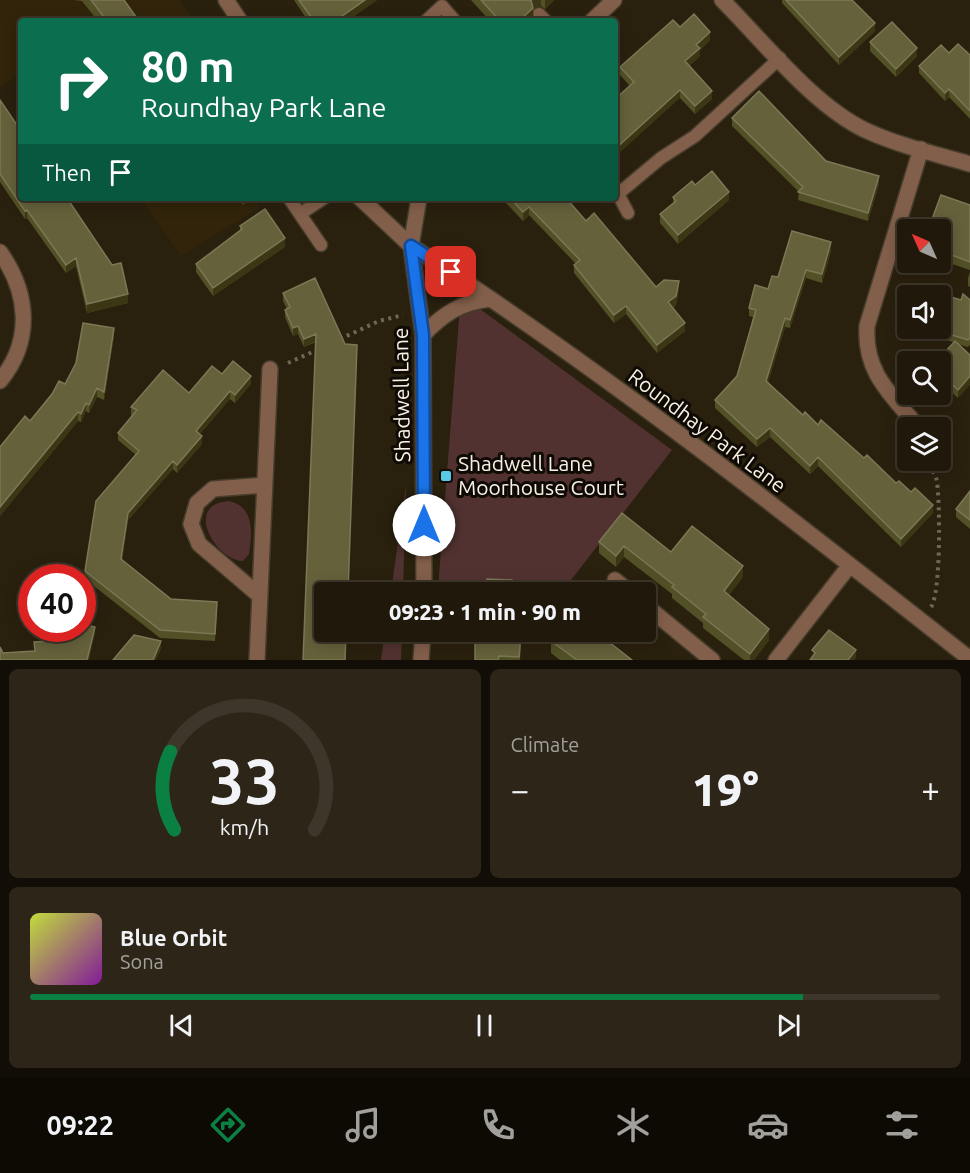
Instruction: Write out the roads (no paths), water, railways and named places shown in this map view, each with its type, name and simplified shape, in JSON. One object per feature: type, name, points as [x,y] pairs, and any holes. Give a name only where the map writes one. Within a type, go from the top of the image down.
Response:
[{"type":"street","points":[[226,0],[238,18]]},
{"type":"street","points":[[595,18],[615,0]]},
{"type":"street","points":[[722,0],[822,101],[842,117],[866,130],[970,164]]},
{"type":"street","points":[[910,417],[880,381],[870,365],[866,346],[867,326],[921,149]]},
{"type":"street","name":"Roundhay Park Lane","points":[[363,201],[411,246],[490,299],[683,437],[970,659]]},
{"type":"street","name":"Shadwell Lane","points":[[418,201],[411,246],[423,335],[424,582]]},
{"type":"street","points":[[0,252],[14,272],[22,298],[23,326],[17,353],[0,381]]},
{"type":"street","points":[[423,335],[441,316],[458,306],[490,299]]},
{"type":"street","points":[[257,660],[270,369]]},
{"type":"street","points":[[260,597],[199,544],[191,524],[196,503],[213,489],[265,485]]},
{"type":"street","points":[[776,660],[850,565]]},
{"type":"street","points":[[656,614],[712,660]]},
{"type":"street","points":[[421,660],[422,642]]},
{"type":"lane","points":[[429,18],[442,6],[452,18]]},
{"type":"lane","points":[[618,191],[695,136],[780,58]]},
{"type":"lane","points":[[618,196],[628,213]]},
{"type":"lane","points":[[291,201],[321,245]]},
{"type":"lane","points":[[300,214],[320,201]]},
{"type":"place","name":"Shadwell Lane Moorhouse Court","points":[[446,476]]}]
